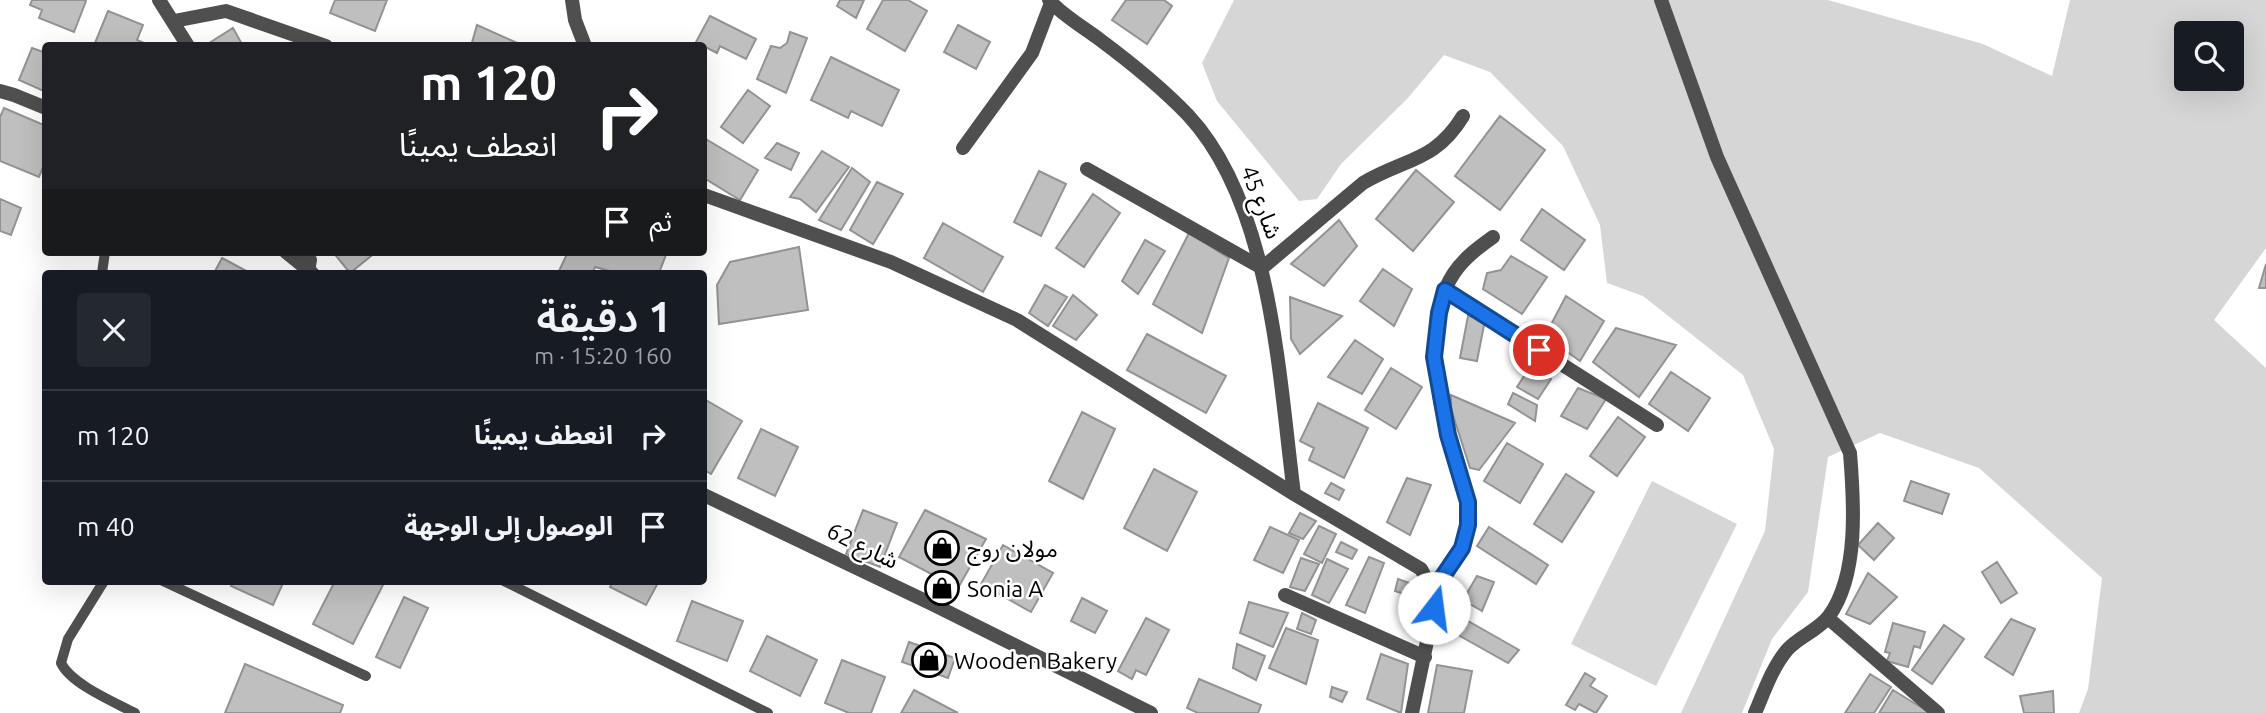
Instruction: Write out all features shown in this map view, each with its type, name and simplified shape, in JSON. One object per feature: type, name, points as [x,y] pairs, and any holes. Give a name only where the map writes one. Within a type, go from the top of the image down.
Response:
[{"type":"street","points":[[159,0],[186,42]]},
{"type":"street","points":[[572,0],[575,20],[583,42]]},
{"type":"street","points":[[1661,0],[1717,157],[1850,453],[1854,501],[1847,581],[1828,618],[1787,650],[1770,677],[1755,713]]},
{"type":"street","points":[[963,148],[1032,53],[1050,2]]},
{"type":"street","name":"شارع 45","points":[[1050,2],[1104,43],[1189,116],[1220,159],[1235,189],[1262,268],[1294,494]]},
{"type":"street","points":[[174,21],[226,12],[314,42]]},
{"type":"street","points":[[0,91],[15,94],[42,106]]},
{"type":"street","points":[[1087,169],[1262,268],[1363,183],[1380,173],[1428,154],[1444,142],[1463,116]]},
{"type":"street","points":[[707,196],[891,262],[1017,320],[1294,494],[1421,569],[1433,591],[1434,608],[1412,713]]},
{"type":"street","points":[[1433,591],[1462,548],[1468,525],[1468,502],[1448,435],[1434,357],[1439,313],[1445,290],[1463,261],[1493,237]]},
{"type":"street","points":[[291,256],[308,270]]},
{"type":"street","points":[[1445,290],[1657,425]]},
{"type":"street","name":"شارع 62","points":[[707,496],[1151,713]]},
{"type":"street","points":[[1285,595],[1425,657]]},
{"type":"street","points":[[1828,618],[1938,713]]},
{"type":"lane","points":[[102,585],[68,639],[61,663],[64,670],[80,682],[135,713]]},
{"type":"lane","points":[[172,585],[366,676]]},
{"type":"lane","points":[[512,585],[768,713]]},
{"type":"shaded area","points":[[1234,0],[1828,0],[1983,44],[2052,76],[2070,0],[2266,0],[2266,248],[2214,320],[2266,368],[2266,713],[2079,713],[2088,689],[2102,578],[1979,468],[1880,433],[1828,457],[1808,592],[1772,639],[1742,713],[1681,713],[1765,531],[1774,449],[1743,375],[1643,296],[1607,283],[1600,225],[1563,146],[1490,72],[1444,55],[1407,99],[1341,164],[1317,199],[1299,201],[1217,101],[1202,63]]},
{"type":"shaded area","points":[[1652,481],[1737,524],[1656,686],[1571,644]]},
{"type":"building","points":[[32,0],[86,1],[74,32],[39,18],[42,10],[30,5]]},
{"type":"building","points":[[335,0],[387,0],[375,31],[330,13]]},
{"type":"building","points":[[840,0],[864,0],[856,18],[837,6]]},
{"type":"building","points":[[883,0],[908,0],[927,11],[905,51],[867,29]]},
{"type":"building","points":[[1126,0],[1164,0],[1172,6],[1147,44],[1112,20]]},
{"type":"building","points":[[108,11],[143,25],[137,40],[142,42],[95,42]]},
{"type":"building","points":[[710,16],[756,39],[746,59],[720,46],[717,53],[707,48],[707,42],[696,42]]},
{"type":"building","points":[[477,25],[515,42],[472,42]]},
{"type":"building","points":[[958,25],[990,42],[976,69],[944,52]]},
{"type":"building","points":[[233,28],[241,42],[211,42]]},
{"type":"building","points":[[790,32],[807,38],[786,93],[757,79],[771,46],[780,48],[787,43]]},
{"type":"building","points":[[32,48],[42,52],[42,90],[19,80]]},
{"type":"building","points":[[831,57],[899,90],[882,126],[851,111],[848,118],[811,100]]},
{"type":"building","points":[[748,90],[770,106],[743,143],[721,127]]},
{"type":"building","points":[[4,108],[42,124],[42,170],[39,177],[0,161],[0,117]]},
{"type":"building","points":[[1500,116],[1545,150],[1500,210],[1455,176]]},
{"type":"building","points":[[707,140],[758,170],[740,200],[707,180]]},
{"type":"building","points":[[777,143],[799,153],[791,170],[765,158]]},
{"type":"building","points":[[822,151],[849,167],[816,212],[800,199],[790,197]]},
{"type":"building","points":[[852,168],[870,182],[841,230],[819,220]]},
{"type":"building","points":[[1416,170],[1454,202],[1413,251],[1376,219]]},
{"type":"building","points":[[1039,171],[1066,184],[1041,236],[1014,222]]},
{"type":"building","points":[[877,182],[903,194],[873,244],[850,230]]},
{"type":"building","points":[[1093,194],[1120,213],[1084,267],[1056,248]]},
{"type":"building","points":[[0,199],[21,208],[11,235],[0,231]]},
{"type":"building","points":[[1542,209],[1585,240],[1564,270],[1521,240]]},
{"type":"building","points":[[1339,220],[1357,246],[1324,286],[1291,264]]},
{"type":"building","points":[[943,223],[1003,257],[983,292],[924,258]]},
{"type":"building","points":[[1189,233],[1229,258],[1202,333],[1153,304]]},
{"type":"building","points":[[1145,240],[1165,251],[1138,294],[1122,281]]},
{"type":"building","points":[[799,247],[808,310],[719,324],[717,285],[730,262]]},
{"type":"building","points":[[336,256],[371,256],[354,270],[348,270]]},
{"type":"building","points":[[566,256],[665,256],[660,270],[606,270],[595,267],[594,270],[559,270]]},
{"type":"building","points":[[1511,256],[1547,277],[1522,314],[1483,289],[1487,273],[1501,270]]},
{"type":"building","points":[[222,258],[244,270],[216,270]]},
{"type":"building","points":[[2266,264],[2266,288],[2259,288]]},
{"type":"building","points":[[1383,269],[1412,289],[1394,326],[1360,301]]},
{"type":"building","points":[[1045,285],[1067,297],[1048,326],[1029,313]]},
{"type":"building","points":[[1073,295],[1097,315],[1076,340],[1053,326]]},
{"type":"building","points":[[1566,296],[1604,321],[1580,361],[1545,336]]},
{"type":"building","points":[[1290,297],[1342,316],[1300,354],[1291,339]]},
{"type":"building","points":[[1468,316],[1485,320],[1477,361],[1460,358]]},
{"type":"building","points":[[1616,328],[1676,345],[1639,397],[1593,362]]},
{"type":"building","points":[[1147,334],[1226,376],[1206,413],[1127,370]]},
{"type":"building","points":[[1355,340],[1383,359],[1362,394],[1328,377]]},
{"type":"building","points":[[1530,367],[1551,379],[1538,399],[1517,387]]},
{"type":"building","points":[[1391,368],[1422,387],[1396,429],[1365,410]]},
{"type":"building","points":[[1671,372],[1710,398],[1688,431],[1649,404]]},
{"type":"building","points":[[1578,388],[1606,399],[1587,429],[1561,416]]},
{"type":"building","points":[[1513,393],[1537,405],[1535,421],[1508,404]]},
{"type":"building","points":[[1451,395],[1515,423],[1479,470],[1470,468],[1451,409]]},
{"type":"building","points":[[707,401],[742,421],[711,474],[707,472]]},
{"type":"building","points":[[1318,403],[1368,428],[1344,478],[1309,460],[1314,448],[1300,441]]},
{"type":"building","points":[[1082,412],[1115,429],[1083,499],[1049,481]]},
{"type":"building","points":[[1618,417],[1645,437],[1617,476],[1590,456]]},
{"type":"building","points":[[761,429],[798,447],[775,496],[738,478]]},
{"type":"building","points":[[1507,443],[1543,464],[1520,503],[1484,481]]},
{"type":"building","points":[[1154,469],[1197,492],[1167,551],[1124,528]]},
{"type":"building","points":[[1566,474],[1594,492],[1562,542],[1534,524]]},
{"type":"building","points":[[1407,478],[1431,485],[1410,535],[1387,522]]},
{"type":"building","points":[[1911,481],[1949,494],[1942,514],[1904,501]]},
{"type":"building","points":[[1331,483],[1344,490],[1339,500],[1325,493]]},
{"type":"building","points":[[863,510],[897,523],[880,567],[846,554]]},
{"type":"building","name":"مولان روج","points":[[925,510],[986,539],[958,588],[899,557]]},
{"type":"building","points":[[1300,513],[1316,521],[1303,539],[1289,533]]},
{"type":"building","points":[[1878,523],[1894,538],[1874,560],[1858,545]]},
{"type":"building","points":[[1319,526],[1336,534],[1322,563],[1304,554]]},
{"type":"building","points":[[1270,527],[1299,540],[1283,573],[1254,560]]},
{"type":"building","points":[[1489,527],[1548,565],[1536,584],[1477,546]]},
{"type":"building","points":[[1341,542],[1357,550],[1352,559],[1336,552]]},
{"type":"building","points":[[1003,545],[1053,573],[1031,612],[981,584]]},
{"type":"building","points":[[1369,557],[1384,563],[1365,613],[1346,605]]},
{"type":"building","points":[[1301,558],[1319,564],[1305,591],[1290,587]]},
{"type":"building","points":[[1327,559],[1348,569],[1329,603],[1312,595]]},
{"type":"building","points":[[1997,562],[2017,593],[2001,603],[1982,572]]},
{"type":"building","points":[[1868,573],[1897,597],[1870,624],[1846,614]]},
{"type":"building","points":[[1477,576],[1494,582],[1482,611],[1463,600]]},
{"type":"building","points":[[1398,579],[1412,584],[1417,598],[1395,591]]},
{"type":"building","points":[[231,585],[282,585],[273,605]]},
{"type":"building","points":[[333,585],[383,585],[353,644],[313,624]]},
{"type":"building","points":[[611,585],[657,585],[646,605],[610,587]]},
{"type":"building","points":[[404,597],[428,608],[400,668],[376,657]]},
{"type":"building","points":[[1082,598],[1107,611],[1095,633],[1071,621]]},
{"type":"building","points":[[692,601],[743,621],[727,661],[677,641]]},
{"type":"building","points":[[1249,602],[1288,613],[1273,647],[1240,633]]},
{"type":"building","points":[[1302,613],[1316,620],[1311,634],[1297,629]]},
{"type":"building","points":[[1454,613],[1519,650],[1508,663],[1444,627]]},
{"type":"building","points":[[1146,618],[1169,630],[1146,675],[1136,670],[1132,679],[1118,671]]},
{"type":"building","points":[[2011,619],[2035,629],[2013,675],[1985,657]]},
{"type":"building","points":[[1893,623],[1925,632],[1920,648],[1914,646],[1908,667],[1887,661],[1890,653],[1885,652]]},
{"type":"building","points":[[1944,625],[1964,639],[1932,684],[1912,670]]},
{"type":"building","points":[[1286,628],[1318,640],[1306,684],[1269,668]]},
{"type":"building","points":[[767,636],[817,660],[800,696],[750,671]]},
{"type":"building","name":"Wooden Bakery","points":[[909,642],[955,658],[948,678],[902,662]]},
{"type":"building","points":[[1237,644],[1265,656],[1256,680],[1233,668]]},
{"type":"building","points":[[1381,654],[1408,664],[1401,713],[1367,699]]},
{"type":"building","points":[[842,660],[885,677],[871,713],[849,713],[825,703]]},
{"type":"building","points":[[245,664],[343,705],[340,713],[225,713]]},
{"type":"building","points":[[1437,665],[1472,671],[1464,713],[1428,713]]},
{"type":"building","points":[[1585,673],[1595,679],[1590,686],[1607,696],[1596,713],[1579,704],[1575,710],[1566,705]]},
{"type":"building","points":[[1870,674],[1891,687],[1874,713],[1845,713]]},
{"type":"building","points":[[1199,679],[1261,705],[1258,713],[1198,713],[1187,708]]},
{"type":"building","points":[[1332,687],[1347,692],[1342,702],[1330,697]]},
{"type":"building","points":[[914,690],[958,713],[901,713]]},
{"type":"building","points":[[1893,690],[1927,711],[1926,713],[1879,713]]},
{"type":"building","points":[[2053,691],[2054,713],[2024,713],[2020,696]]},
{"type":"place","name":"مولان روج","points":[[942,548]]},
{"type":"place","name":"Sonia A","points":[[942,588]]},
{"type":"place","name":"Wooden Bakery","points":[[929,660]]},
{"type":"route","points":[[1434,608],[1433,591],[1462,548],[1468,525],[1468,502],[1448,435],[1434,357],[1439,313],[1445,290],[1539,350]]}]
